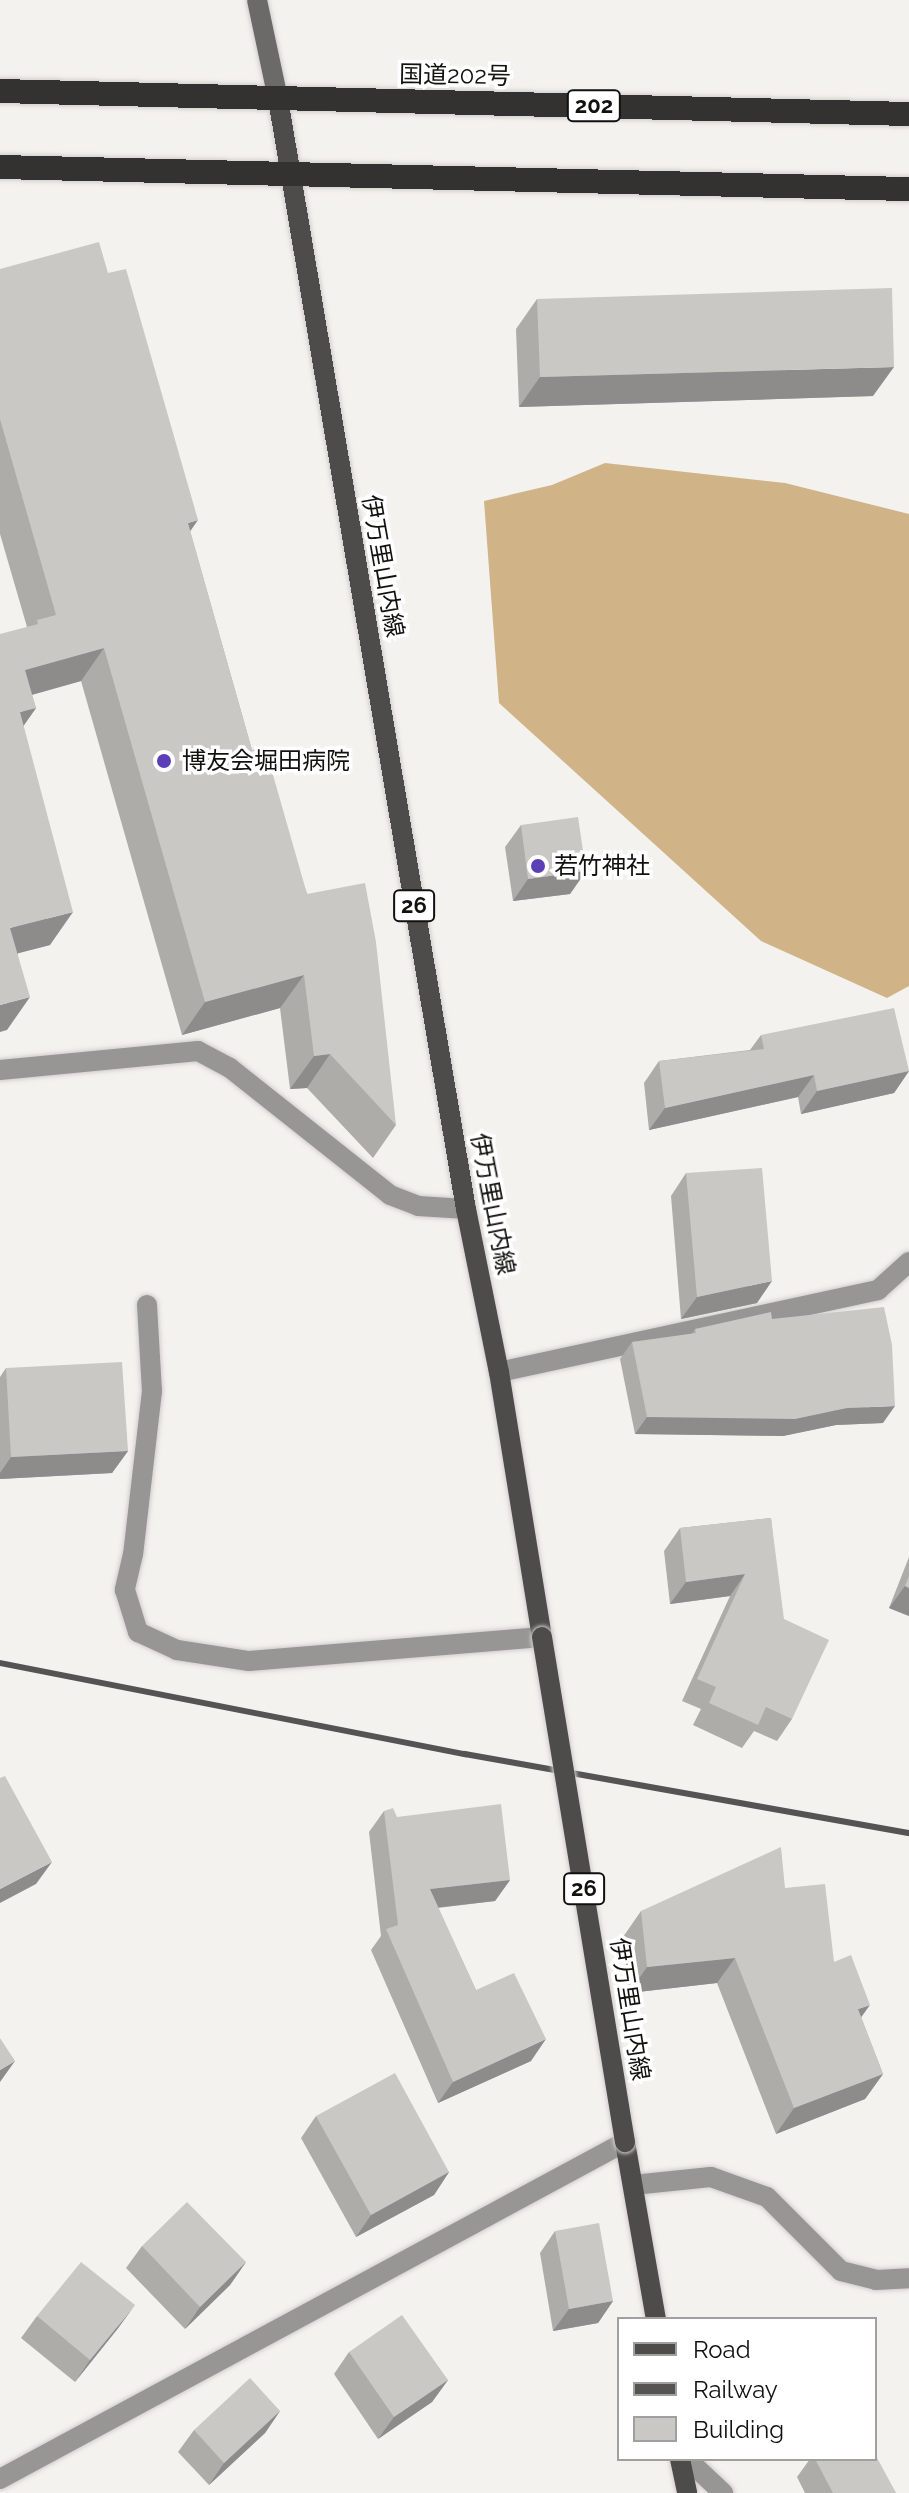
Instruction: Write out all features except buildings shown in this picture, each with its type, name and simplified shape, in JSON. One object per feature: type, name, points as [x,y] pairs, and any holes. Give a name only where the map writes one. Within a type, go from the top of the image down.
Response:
[{"type":"highway","name":"国道202号","points":[[0,91],[909,114]]},
{"type":"highway","points":[[0,167],[909,189]]},
{"type":"main road","name":"伊万里山内線","points":[[278,99],[466,1209],[499,1372],[656,2317]]},
{"type":"main road","points":[[680,2461],[687,2493]]},
{"type":"street","points":[[257,0],[278,99]]},
{"type":"street","points":[[0,1070],[198,1051],[230,1068],[390,1195],[418,1206],[466,1209]]},
{"type":"street","points":[[499,1372],[878,1290],[909,1262]]},
{"type":"street","points":[[147,1305],[152,1391],[133,1554],[125,1590],[138,1632],[177,1650],[249,1661],[542,1637]]},
{"type":"street","points":[[0,2479],[625,2142]]},
{"type":"street","points":[[633,2185],[711,2177],[767,2197],[841,2271],[876,2280],[909,2278]]},
{"type":"street","points":[[689,2461],[723,2493]]},
{"type":"shaded area","points":[[605,463],[785,483],[909,514],[909,986],[887,998],[761,941],[499,703],[484,501],[552,485]]},
{"type":"railway","points":[[0,1663],[465,1754],[909,1833]]},
{"type":"place","name":"博友会堀田病院","points":[[164,761]]},
{"type":"place","name":"若竹神社","points":[[538,866]]}]
